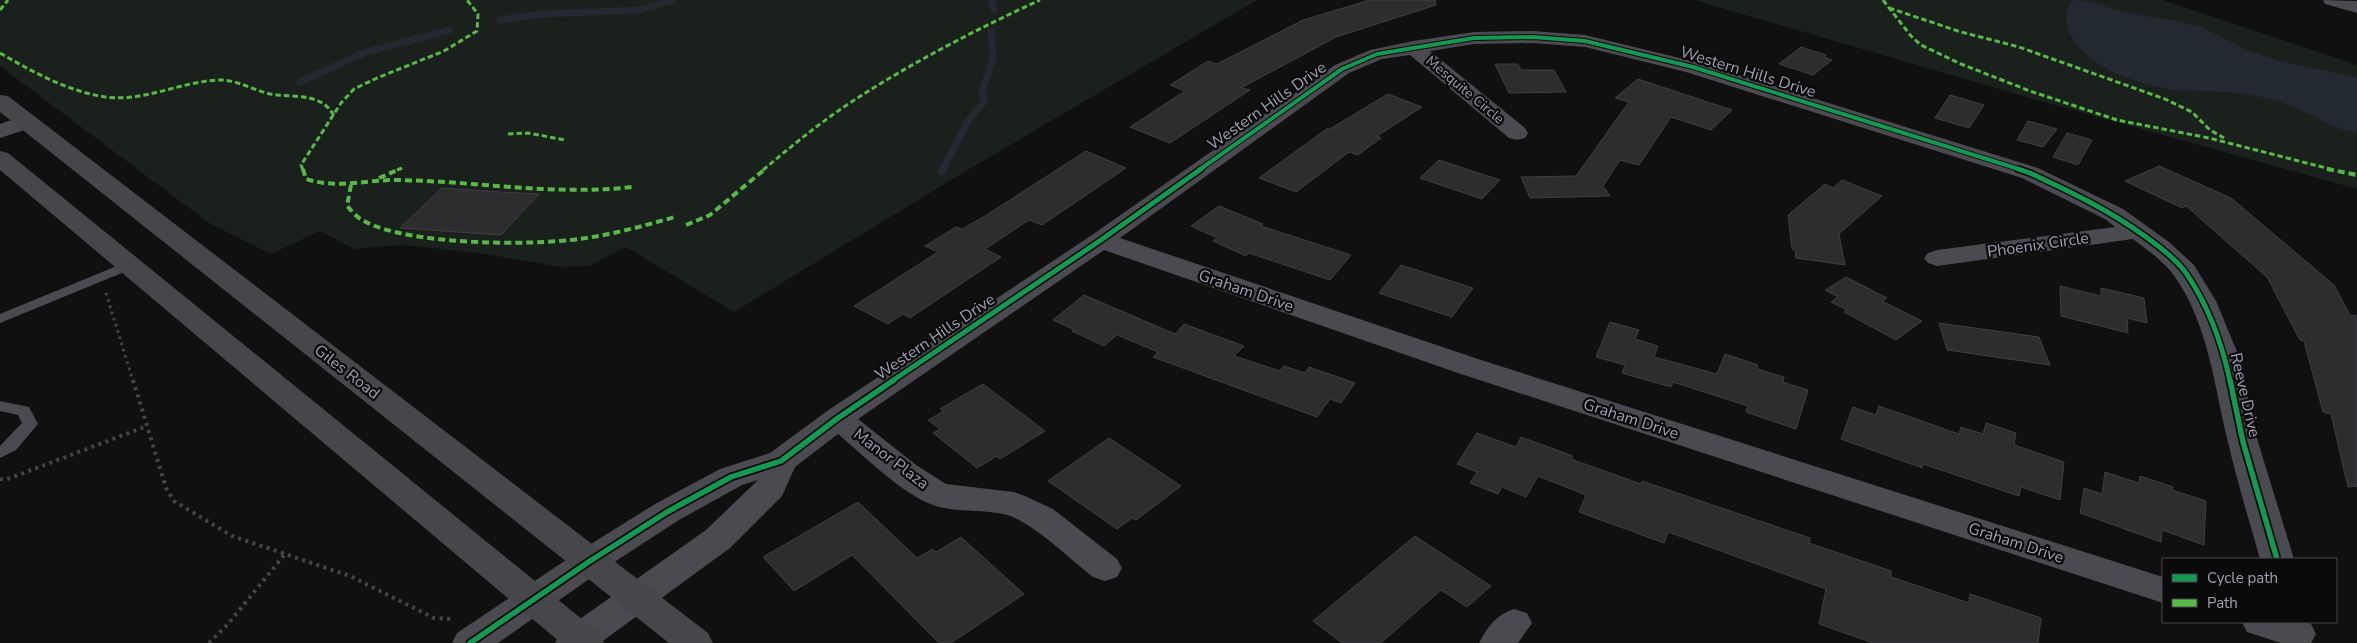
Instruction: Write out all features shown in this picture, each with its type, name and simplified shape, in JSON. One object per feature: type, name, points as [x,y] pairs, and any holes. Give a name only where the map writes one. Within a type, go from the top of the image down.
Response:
[{"type":"main road","name":"Giles Road","points":[[0,101],[13,127],[590,561],[695,643]]},
{"type":"main road","points":[[0,158],[534,600],[580,641]]},
{"type":"street","points":[[2332,0],[2357,7]]},
{"type":"street","name":"Western Hills Drive","points":[[464,631],[534,600],[590,561],[667,512],[724,482],[781,461],[838,418],[1101,240],[1342,69],[1378,54],[1474,38],[1533,37],[1585,41],[1637,52],[1693,67],[2030,173],[2099,206],[2138,231]]},
{"type":"street","name":"Mesquite Circle","points":[[1414,47],[1517,133]]},
{"type":"street","name":"Phoenix Circle","points":[[1937,258],[2138,231]]},
{"type":"street","name":"Reeve Drive","points":[[2138,231],[2160,247],[2185,271],[2203,301],[2224,354],[2243,442],[2277,558]]},
{"type":"street","name":"Graham Drive","points":[[1101,240],[1157,261],[1468,366],[2162,590]]},
{"type":"street","name":"Manor Plaza","points":[[838,418],[905,473],[939,495],[1014,504],[1041,518],[1105,568]]},
{"type":"street","points":[[580,641],[637,597],[718,539],[771,488],[781,461]]},
{"type":"street","points":[[2263,623],[2298,633]]},
{"type":"lane","points":[[0,319],[129,265]]},
{"type":"lane","points":[[0,406],[24,411],[30,424],[12,446],[0,453]]},
{"type":"path","points":[[100,277],[166,488],[174,501],[232,536],[350,576],[464,631]]},
{"type":"path","points":[[0,479],[5,480],[147,426]]},
{"type":"path","points":[[209,643],[228,624],[285,554]]},
{"type":"shaded area","points":[[0,0],[1257,0],[966,171],[734,312],[626,247],[589,266],[562,267],[478,253],[403,245],[354,249],[320,231],[271,254],[209,223],[0,66]]},
{"type":"shaded area","points":[[1694,0],[2162,0],[2357,65],[2357,189],[2037,100]]},
{"type":"shaded area","points":[[2074,0],[2087,1],[2134,14],[2197,26],[2246,49],[2278,60],[2357,77],[2357,133],[2335,127],[2292,106],[2265,98],[2232,92],[2163,88],[2130,79],[2114,72],[2098,64],[2074,41],[2068,28],[2066,16],[2067,9]]},
{"type":"building","points":[[1370,0],[1435,0],[1436,5],[1336,37],[1241,88],[1250,90],[1170,143],[1130,127],[1185,91],[1170,85],[1208,61],[1217,64],[1303,20]]},
{"type":"building","points":[[1801,47],[1826,55],[1824,57],[1832,60],[1813,75],[1779,64]]},
{"type":"building","points":[[1495,64],[1518,64],[1521,70],[1554,70],[1566,92],[1509,93]]},
{"type":"building","points":[[1638,79],[1732,110],[1711,130],[1671,117],[1639,165],[1620,160],[1603,186],[1610,196],[1530,198],[1521,177],[1576,176],[1629,102],[1615,98]]},
{"type":"building","points":[[1388,94],[1422,107],[1377,136],[1381,138],[1358,155],[1349,152],[1296,192],[1259,178],[1328,128],[1330,129]]},
{"type":"building","points":[[1950,95],[1984,105],[1969,128],[1935,118]]},
{"type":"building","points":[[2028,121],[2057,129],[2043,147],[2017,140]]},
{"type":"building","points":[[2067,133],[2092,140],[2078,165],[2053,157]]},
{"type":"building","points":[[1086,151],[1126,168],[1042,225],[1029,220],[985,249],[1001,257],[910,318],[903,314],[888,324],[854,306],[938,252],[925,246],[956,227],[962,229],[982,218]]},
{"type":"building","points":[[1439,160],[1500,180],[1482,199],[1420,178]]},
{"type":"building","points":[[2159,166],[2231,198],[2334,285],[2350,315],[2357,316],[2357,486],[2348,487],[2331,414],[2323,412],[2304,341],[2300,340],[2267,277],[2186,206],[2182,208],[2125,181]]},
{"type":"building","points":[[1842,180],[1882,196],[1839,234],[1845,265],[1796,258],[1795,250],[1792,249],[1788,215],[1825,184],[1833,188]]},
{"type":"building","points":[[442,188],[539,194],[501,235],[400,228]]},
{"type":"building","points":[[1219,206],[1263,224],[1261,226],[1351,255],[1330,280],[1249,253],[1246,256],[1213,241],[1217,238],[1191,226]]},
{"type":"building","points":[[1401,265],[1473,288],[1452,317],[1379,293]]},
{"type":"building","points":[[1846,277],[1887,298],[1882,301],[1922,321],[1896,340],[1844,312],[1847,310],[1831,302],[1838,297],[1825,290]]},
{"type":"building","points":[[2060,286],[2101,296],[2101,288],[2144,298],[2147,323],[2127,318],[2128,333],[2061,316]]},
{"type":"building","points":[[1084,295],[1175,334],[1184,324],[1244,346],[1234,356],[1280,371],[1284,366],[1305,373],[1309,367],[1355,383],[1341,403],[1330,399],[1317,417],[1153,357],[1158,352],[1117,335],[1104,346],[1053,320]]},
{"type":"building","points":[[1610,322],[1639,330],[1635,339],[1658,346],[1654,357],[1717,374],[1725,354],[1758,365],[1757,369],[1784,377],[1783,382],[1808,390],[1796,429],[1746,412],[1748,406],[1673,382],[1671,387],[1622,373],[1625,365],[1596,357]]},
{"type":"building","points":[[1939,323],[2039,337],[2050,365],[1947,350]]},
{"type":"building","points":[[983,384],[1045,431],[1000,459],[997,456],[977,468],[933,433],[940,429],[928,420],[944,411],[940,409]]},
{"type":"building","points":[[1879,406],[1959,434],[1961,427],[1983,434],[1986,423],[2016,433],[2014,445],[2064,462],[2060,500],[2021,487],[2019,496],[1923,464],[1922,468],[1841,439],[1853,407],[1876,415]]},
{"type":"building","points":[[1477,433],[1516,447],[1521,437],[1573,456],[1571,459],[1641,484],[1642,481],[1810,538],[1809,543],[1891,571],[1891,577],[1969,603],[1970,594],[2041,618],[2038,643],[1873,643],[1819,624],[1826,589],[1668,532],[1664,543],[1579,512],[1586,495],[1538,476],[1526,497],[1502,487],[1498,494],[1470,483],[1477,472],[1457,464]]},
{"type":"building","points":[[1109,438],[1181,486],[1136,520],[1132,518],[1117,529],[1048,481]]},
{"type":"building","points":[[2105,472],[2139,483],[2140,476],[2173,487],[2172,490],[2206,501],[2204,545],[2162,530],[2161,542],[2080,513],[2084,488],[2102,494]]},
{"type":"building","points":[[858,502],[917,558],[933,549],[936,552],[961,537],[1024,594],[951,643],[939,643],[852,555],[794,591],[763,557]]},
{"type":"building","points":[[1415,536],[1491,586],[1467,607],[1441,590],[1381,643],[1342,643],[1313,621]]},
{"type":"waterway","points":[[500,20],[542,14],[639,10],[673,0]]},
{"type":"waterway","points":[[991,0],[994,10]]},
{"type":"waterway","points":[[300,82],[364,53],[449,30]]},
{"type":"waterway","points":[[942,170],[970,118],[984,102],[982,92],[993,58],[991,31]]},
{"type":"marked path","points":[[0,10],[8,0]]},
{"type":"marked path","points":[[467,0],[474,6],[478,14],[477,31],[444,51],[354,89],[341,103],[328,126],[303,160],[301,165],[306,179],[317,183],[339,185],[396,180],[573,191],[632,187]]},
{"type":"marked path","points":[[686,225],[710,215],[813,129],[857,98],[982,27],[1040,0]]},
{"type":"marked path","points":[[1883,0],[1911,36],[1921,45],[1961,64],[2030,91],[2117,120],[2209,138],[2321,168],[2357,175]]},
{"type":"marked path","points":[[1889,8],[1961,32],[2019,47],[2165,99],[2192,112],[2210,130],[2224,138]]},
{"type":"marked path","points":[[0,53],[58,83],[89,94],[131,98],[193,84],[226,80],[234,81],[268,94],[305,97],[317,100],[326,105],[334,116]]},
{"type":"marked path","points":[[508,134],[528,133],[565,140]]},
{"type":"marked path","points":[[379,178],[405,167]]},
{"type":"marked path","points":[[351,185],[347,206],[362,221],[392,231],[431,238],[513,242],[564,241],[620,232],[675,217]]},
{"type":"cycle path","points":[[470,643],[590,561],[667,512],[731,477],[781,461],[838,418],[1101,240],[1342,69],[1377,54],[1474,38],[1533,37],[1585,41],[1693,67],[2030,173],[2114,214],[2160,247],[2185,271],[2203,301],[2224,354],[2243,442],[2277,558]]}]
